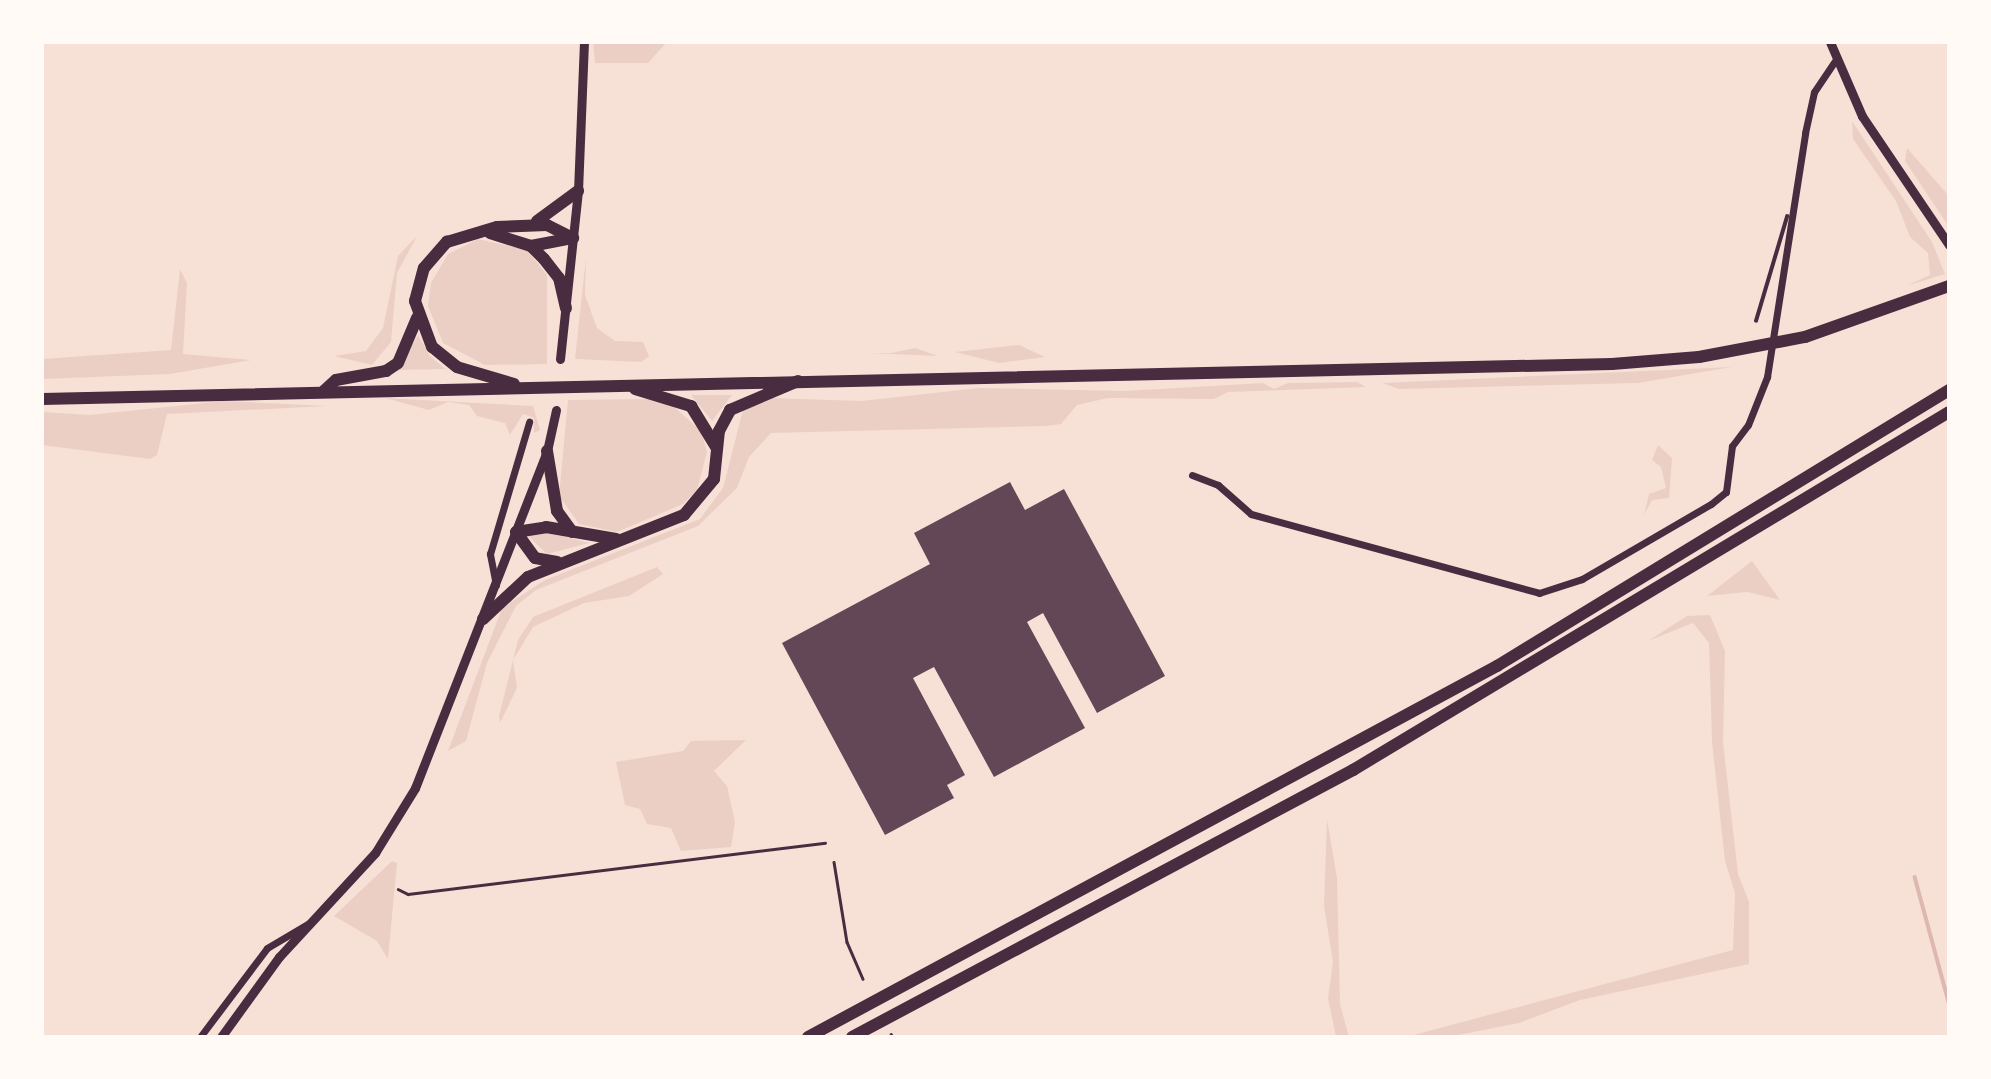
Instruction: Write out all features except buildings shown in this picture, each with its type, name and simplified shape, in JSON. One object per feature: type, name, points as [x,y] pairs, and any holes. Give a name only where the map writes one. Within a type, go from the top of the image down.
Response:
[{"type":"highway","points":[[527,225],[550,217],[578,191]]},
{"type":"highway","points":[[324,391],[336,380],[386,372],[398,363],[417,318],[424,268],[447,242],[480,231],[527,225],[547,225],[573,238]]},
{"type":"highway","points":[[480,231],[531,246],[573,238]]},
{"type":"highway","points":[[531,246],[559,278],[566,308]]},
{"type":"highway","points":[[42,399],[324,391],[494,382],[523,387],[1699,358],[1805,337],[1949,286]]},
{"type":"highway","points":[[417,318],[443,358],[494,382]]},
{"type":"highway","points":[[484,618],[518,582],[676,520],[702,498],[714,479],[723,419],[740,401],[799,380]]},
{"type":"highway","points":[[615,384],[684,401],[702,417],[717,451]]},
{"type":"highway","points":[[808,1037],[1497,666],[1949,390]]},
{"type":"highway","points":[[852,1037],[1353,771],[1949,412]]},
{"type":"highway","points":[[547,451],[557,512],[572,532]]},
{"type":"highway","points":[[568,561],[535,558],[516,532],[538,527],[599,539],[634,536]]},
{"type":"street","points":[[560,359],[578,191],[584,42]]},
{"type":"street","points":[[1830,42],[1835,61],[1862,116],[1949,245]]},
{"type":"street","points":[[1192,475],[1218,485],[1251,514],[1539,593],[1554,591],[1726,492],[1732,446],[1748,425],[1767,376],[1787,217],[1814,92],[1835,61]]},
{"type":"street","points":[[221,1037],[247,995],[375,853],[415,789],[547,451],[556,410]]},
{"type":"street","points":[[496,585],[490,554],[528,422]]},
{"type":"street","points":[[200,1037],[267,948],[318,919]]},
{"type":"lane","points":[[1756,321],[1787,217]]},
{"type":"path","points":[[398,889],[408,894],[825,843]]},
{"type":"path","points":[[834,862],[847,942],[863,979]]},
{"type":"shaded area","points":[[593,42],[667,42],[648,63],[595,63]]},
{"type":"shaded area","points":[[1852,121],[1932,242],[1945,274],[1906,286],[1930,275],[1928,253],[1910,237],[1896,201],[1853,139]]},
{"type":"shaded area","points":[[1907,148],[1949,196],[1949,227],[1905,161]]},
{"type":"shaded area","points":[[417,236],[397,273],[391,342],[372,365],[334,356],[366,351],[383,328],[398,256]]},
{"type":"shaded area","points":[[478,239],[527,250],[547,275],[547,364],[485,365],[443,343],[428,306],[431,283],[448,254]]},
{"type":"shaded area","points":[[586,257],[585,295],[597,328],[615,341],[643,342],[649,356],[641,362],[575,359]]},
{"type":"shaded area","points":[[180,269],[187,283],[183,354],[251,360],[170,374],[42,379],[42,359],[171,350]]},
{"type":"shaded area","points":[[418,335],[430,356],[445,369],[398,370]]},
{"type":"shaded area","points":[[1019,345],[1045,357],[999,363],[955,352]]},
{"type":"shaded area","points":[[915,348],[938,356],[868,353],[891,353]]},
{"type":"shaded area","points":[[1732,367],[1638,383],[1399,389],[1382,383]]},
{"type":"shaded area","points":[[1357,382],[1366,387],[1228,392],[1214,399],[1108,398],[1077,405],[1061,424],[1046,426],[771,433],[749,457],[737,488],[698,526],[536,590],[516,606],[487,663],[466,741],[448,751],[502,608],[545,580],[700,519],[723,488],[743,410],[772,398],[861,401],[979,388],[1125,391],[1263,383],[1274,389],[1288,383]]},
{"type":"shaded area","points":[[691,395],[732,395],[712,421]]},
{"type":"shaded area","points":[[385,398],[533,406],[540,430],[534,433],[534,418],[523,414],[510,435],[505,423],[477,416],[469,405],[448,402],[429,410]]},
{"type":"shaded area","points":[[649,399],[670,403],[701,431],[707,452],[697,490],[683,504],[617,532],[579,524],[559,496],[568,400]]},
{"type":"shaded area","points":[[224,401],[328,406],[167,414],[157,455],[150,459],[42,445],[42,412],[89,415]]},
{"type":"shaded area","points":[[1658,445],[1672,458],[1669,498],[1652,500],[1644,515],[1649,494],[1666,488],[1661,467],[1652,460]]},
{"type":"shaded area","points":[[544,533],[589,543],[547,554],[528,536]]},
{"type":"shaded area","points":[[1752,561],[1780,600],[1747,592],[1707,596]]},
{"type":"shaded area","points":[[657,567],[663,574],[629,596],[584,603],[533,627],[513,660],[518,640],[533,617]]},
{"type":"shaded area","points":[[1710,615],[1725,651],[1723,742],[1738,874],[1749,902],[1749,964],[1580,1000],[1519,1023],[1448,1037],[1406,1037],[1733,950],[1735,893],[1725,861],[1712,742],[1709,643],[1693,623],[1648,641],[1687,616]]},
{"type":"shaded area","points":[[513,660],[517,688],[500,723],[499,716]]},
{"type":"shaded area","points":[[746,740],[714,771],[727,786],[735,822],[731,847],[681,851],[671,828],[647,824],[640,809],[625,805],[616,762],[683,751],[691,741]]},
{"type":"shaded area","points":[[1327,819],[1337,878],[1340,1004],[1349,1037],[1336,1037],[1328,998],[1333,962],[1324,906]]},
{"type":"shaded area","points":[[392,861],[397,863],[388,959],[377,941],[334,916]]},
{"type":"waterway","points":[[1915,877],[1949,1002]]}]
